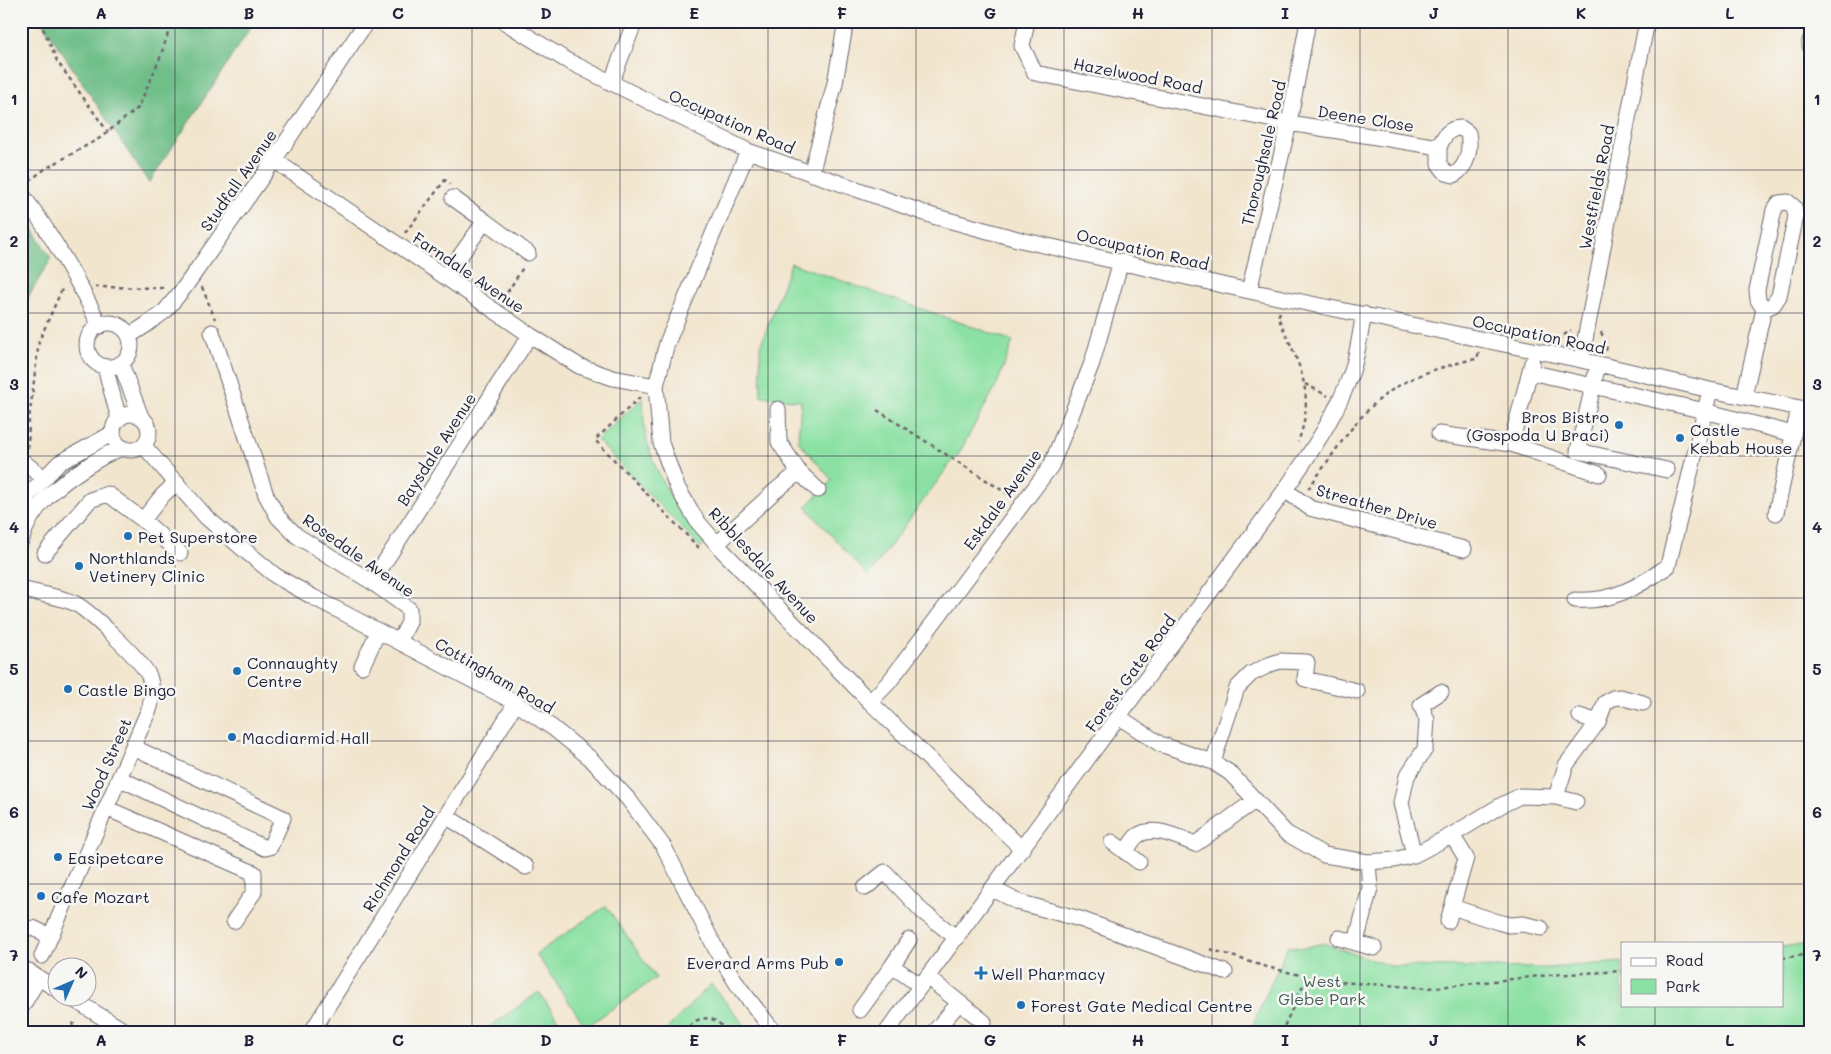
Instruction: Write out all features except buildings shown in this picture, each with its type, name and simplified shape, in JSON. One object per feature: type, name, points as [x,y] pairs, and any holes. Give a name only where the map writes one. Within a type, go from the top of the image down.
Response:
[{"type":"street","name":"Occupation Road","points":[[503,21],[566,60],[748,151],[933,216],[1021,240],[1121,261],[1249,292],[1364,314],[1804,409]]},
{"type":"street","points":[[611,83],[635,21]]},
{"type":"street","points":[[811,174],[835,83],[846,21]]},
{"type":"street","name":"Hazelwood Road","points":[[1027,21],[1022,46],[1035,73],[1289,123]]},
{"type":"street","name":"Thoroughsale Road","points":[[1249,292],[1289,123],[1308,21]]},
{"type":"street","name":"Westfields Road","points":[[1581,360],[1647,21]]},
{"type":"street","name":"Studfall Avenue","points":[[129,336],[165,311],[195,272],[274,160],[361,24]]},
{"type":"street","points":[[1810,40],[1810,46]]},
{"type":"street","name":"Deene Close","points":[[1289,123],[1439,147]]},
{"type":"street","name":"Ribblesdale Avenue","points":[[748,151],[651,385],[661,443],[678,487],[694,516],[716,543],[870,702],[1022,849]]},
{"type":"street","name":"Farndale Avenue","points":[[274,160],[530,335],[579,366],[613,378],[651,385]]},
{"type":"street","points":[[21,193],[59,247],[100,326]]},
{"type":"street","points":[[453,198],[528,253]]},
{"type":"street","points":[[1744,396],[1764,309],[1758,300],[1757,290],[1774,210],[1779,203],[1788,202],[1794,207],[1796,216],[1779,296],[1772,305],[1764,309]]},
{"type":"street","points":[[445,277],[485,221]]},
{"type":"street","name":"Eskdale Avenue","points":[[870,702],[889,682],[1051,466],[1092,363],[1121,261]]},
{"type":"street","name":"Forest Gate Road","points":[[890,1030],[1285,490],[1321,437],[1340,403],[1353,369],[1364,314]]},
{"type":"street","points":[[113,324],[125,330],[129,336],[131,342],[129,354],[121,364],[105,367],[93,360],[87,348],[90,335],[100,326],[113,324]]},
{"type":"street","name":"Rosedale Avenue","points":[[212,332],[266,495],[278,517],[297,536],[372,582],[410,609],[409,622],[399,642]]},
{"type":"street","name":"Baysdale Avenue","points":[[372,582],[530,335]]},
{"type":"street","points":[[1511,444],[1536,351]]},
{"type":"street","points":[[105,367],[118,444],[131,450],[137,449],[147,441],[149,430],[148,425],[141,417],[121,364]]},
{"type":"street","points":[[1598,364],[1578,451],[1667,470]]},
{"type":"street","points":[[1530,372],[1705,411],[1786,432]]},
{"type":"street","points":[[1575,600],[1591,601],[1610,598],[1631,590],[1668,566],[1710,390]]},
{"type":"street","points":[[778,409],[779,442],[799,472],[818,490]]},
{"type":"street","points":[[1776,513],[1804,409]]},
{"type":"street","points":[[21,506],[29,494],[58,463],[116,426],[129,414],[141,417]]},
{"type":"street","points":[[1439,434],[1511,444],[1599,474]]},
{"type":"street","name":"Cottingham Road","points":[[143,445],[206,516],[276,576],[378,632],[516,703],[553,728],[590,758],[629,800],[664,847],[720,955],[739,987],[775,1033]]},
{"type":"street","points":[[21,541],[34,511],[49,495],[65,481],[113,450],[124,448]]},
{"type":"street","points":[[24,462],[44,478]]},
{"type":"street","points":[[716,543],[774,490],[799,472]]},
{"type":"street","points":[[143,520],[162,496],[177,482]]},
{"type":"street","name":"Streather Drive","points":[[1285,490],[1310,508],[1464,549]]},
{"type":"street","points":[[45,553],[90,500],[108,494],[143,520],[180,553]]},
{"type":"street","name":"Wood Street","points":[[21,589],[74,603],[92,615],[139,663],[148,675],[153,688],[150,707],[42,956]]},
{"type":"street","points":[[362,666],[378,632]]},
{"type":"street","points":[[1213,762],[1237,688],[1251,674],[1271,664],[1307,662],[1305,679],[1357,691]]},
{"type":"street","points":[[1414,855],[1401,803],[1407,776],[1425,749],[1427,720],[1421,705],[1441,692]]},
{"type":"street","points":[[1556,797],[1566,765],[1598,722],[1605,702],[1620,697],[1643,703]]},
{"type":"street","name":"Richmond Road","points":[[310,1033],[516,703]]},
{"type":"street","points":[[1119,716],[1160,744],[1213,762],[1230,773],[1286,833],[1324,855],[1368,862],[1394,860],[1414,855],[1520,796],[1556,797],[1576,802]]},
{"type":"street","points":[[1580,716],[1598,722]]},
{"type":"street","points":[[119,778],[265,848],[270,847],[284,818],[133,747]]},
{"type":"street","points":[[1125,852],[1137,836],[1150,831],[1167,833],[1195,844],[1218,828],[1232,815],[1255,801]]},
{"type":"street","points":[[106,808],[254,873],[254,892],[234,921]]},
{"type":"street","points":[[446,816],[526,867]]},
{"type":"street","points":[[1452,835],[1466,858],[1450,914],[1477,916],[1509,925],[1523,924],[1541,928]]},
{"type":"street","points":[[1112,842],[1139,862]]},
{"type":"street","points":[[1356,942],[1370,888],[1368,862]]},
{"type":"street","points":[[865,888],[884,872],[923,912],[957,938]]},
{"type":"street","points":[[993,889],[1018,902],[1080,919],[1225,972]]},
{"type":"street","points":[[33,928],[50,936]]},
{"type":"street","points":[[1338,938],[1374,948]]},
{"type":"street","points":[[860,1010],[909,940]]},
{"type":"street","points":[[892,966],[959,1003],[984,1022]]},
{"type":"street","points":[[21,985],[30,972]]},
{"type":"street","points":[[30,972],[48,984]]},
{"type":"street","points":[[21,1008],[30,972]]},
{"type":"street","points":[[934,1033],[959,1003]]},
{"type":"street","points":[[84,1006],[128,1033]]},
{"type":"path","points":[[40,21],[57,60],[108,132]]},
{"type":"path","points":[[21,186],[45,169],[86,147],[138,108],[160,58],[172,21]]},
{"type":"path","points":[[396,244],[445,180],[457,189],[453,198]]},
{"type":"path","points":[[495,311],[524,268],[528,253]]},
{"type":"path","points":[[195,272],[218,327],[212,332]]},
{"type":"path","points":[[24,462],[38,340],[63,288],[76,277]]},
{"type":"path","points":[[84,293],[96,287],[162,288],[176,297]]},
{"type":"path","points":[[1284,298],[1278,317],[1300,365],[1305,384],[1304,425],[1297,445]]},
{"type":"path","points":[[1299,500],[1363,413],[1383,395],[1399,384],[1425,372],[1477,359],[1483,340]]},
{"type":"path","points":[[1305,384],[1340,403]]},
{"type":"path","points":[[651,385],[640,398],[595,440],[703,552],[716,543]]},
{"type":"path","points":[[877,410],[1023,503]]},
{"type":"path","points":[[1784,958],[1810,954]]},
{"type":"path","points":[[1263,966],[1324,981],[1429,988],[1621,970]]},
{"type":"path","points":[[1281,1033],[1307,977]]},
{"type":"path","points":[[686,1033],[696,1019],[706,1017],[724,1028],[726,1033]]},
{"type":"path","points":[[786,1033],[792,1030],[890,1030]]},
{"type":"green space","points":[[41,21],[255,21],[149,183]]},
{"type":"green space","points":[[21,208],[51,259],[21,309]]},
{"type":"green space","points":[[791,263],[1013,341],[997,384],[957,457],[868,576],[806,507],[832,480],[798,441],[801,401],[761,396],[760,347]]},
{"type":"green space","points":[[643,398],[645,431],[655,465],[677,506],[705,542],[701,548],[597,440]]},
{"type":"green space","points":[[606,906],[656,978],[586,1027],[536,954]]},
{"type":"green space","name":"West Glebe Park","points":[[1323,943],[1390,966],[1548,968],[1621,962],[1621,1006],[1784,1006],[1784,947],[1810,943],[1810,1033],[1249,1033],[1288,946],[1303,948]]},
{"type":"green space","points":[[711,984],[751,1033],[663,1033]]},
{"type":"green space","points":[[539,992],[567,1033],[481,1033]]},
{"type":"place","name":"Bros Bistro (Gospoda U Braci)","points":[[1619,425]]},
{"type":"place","name":"Castle Kebab House","points":[[1680,438]]},
{"type":"place","name":"Pet Superstore","points":[[128,536]]},
{"type":"place","name":"Northlands Vetinery Clinic","points":[[79,566]]},
{"type":"place","name":"Connaughty Centre","points":[[237,671]]},
{"type":"place","name":"Castle Bingo","points":[[68,689]]},
{"type":"place","name":"Macdiarmid Hall","points":[[232,737]]},
{"type":"place","name":"Easipetcare","points":[[58,857]]},
{"type":"place","name":"Cafe Mozart","points":[[41,896]]},
{"type":"place","name":"Everard Arms Pub","points":[[839,962]]},
{"type":"place","name":"Well Pharmacy","points":[[981,973]]},
{"type":"place","name":"Forest Gate Medical Centre","points":[[1021,1005]]}]
